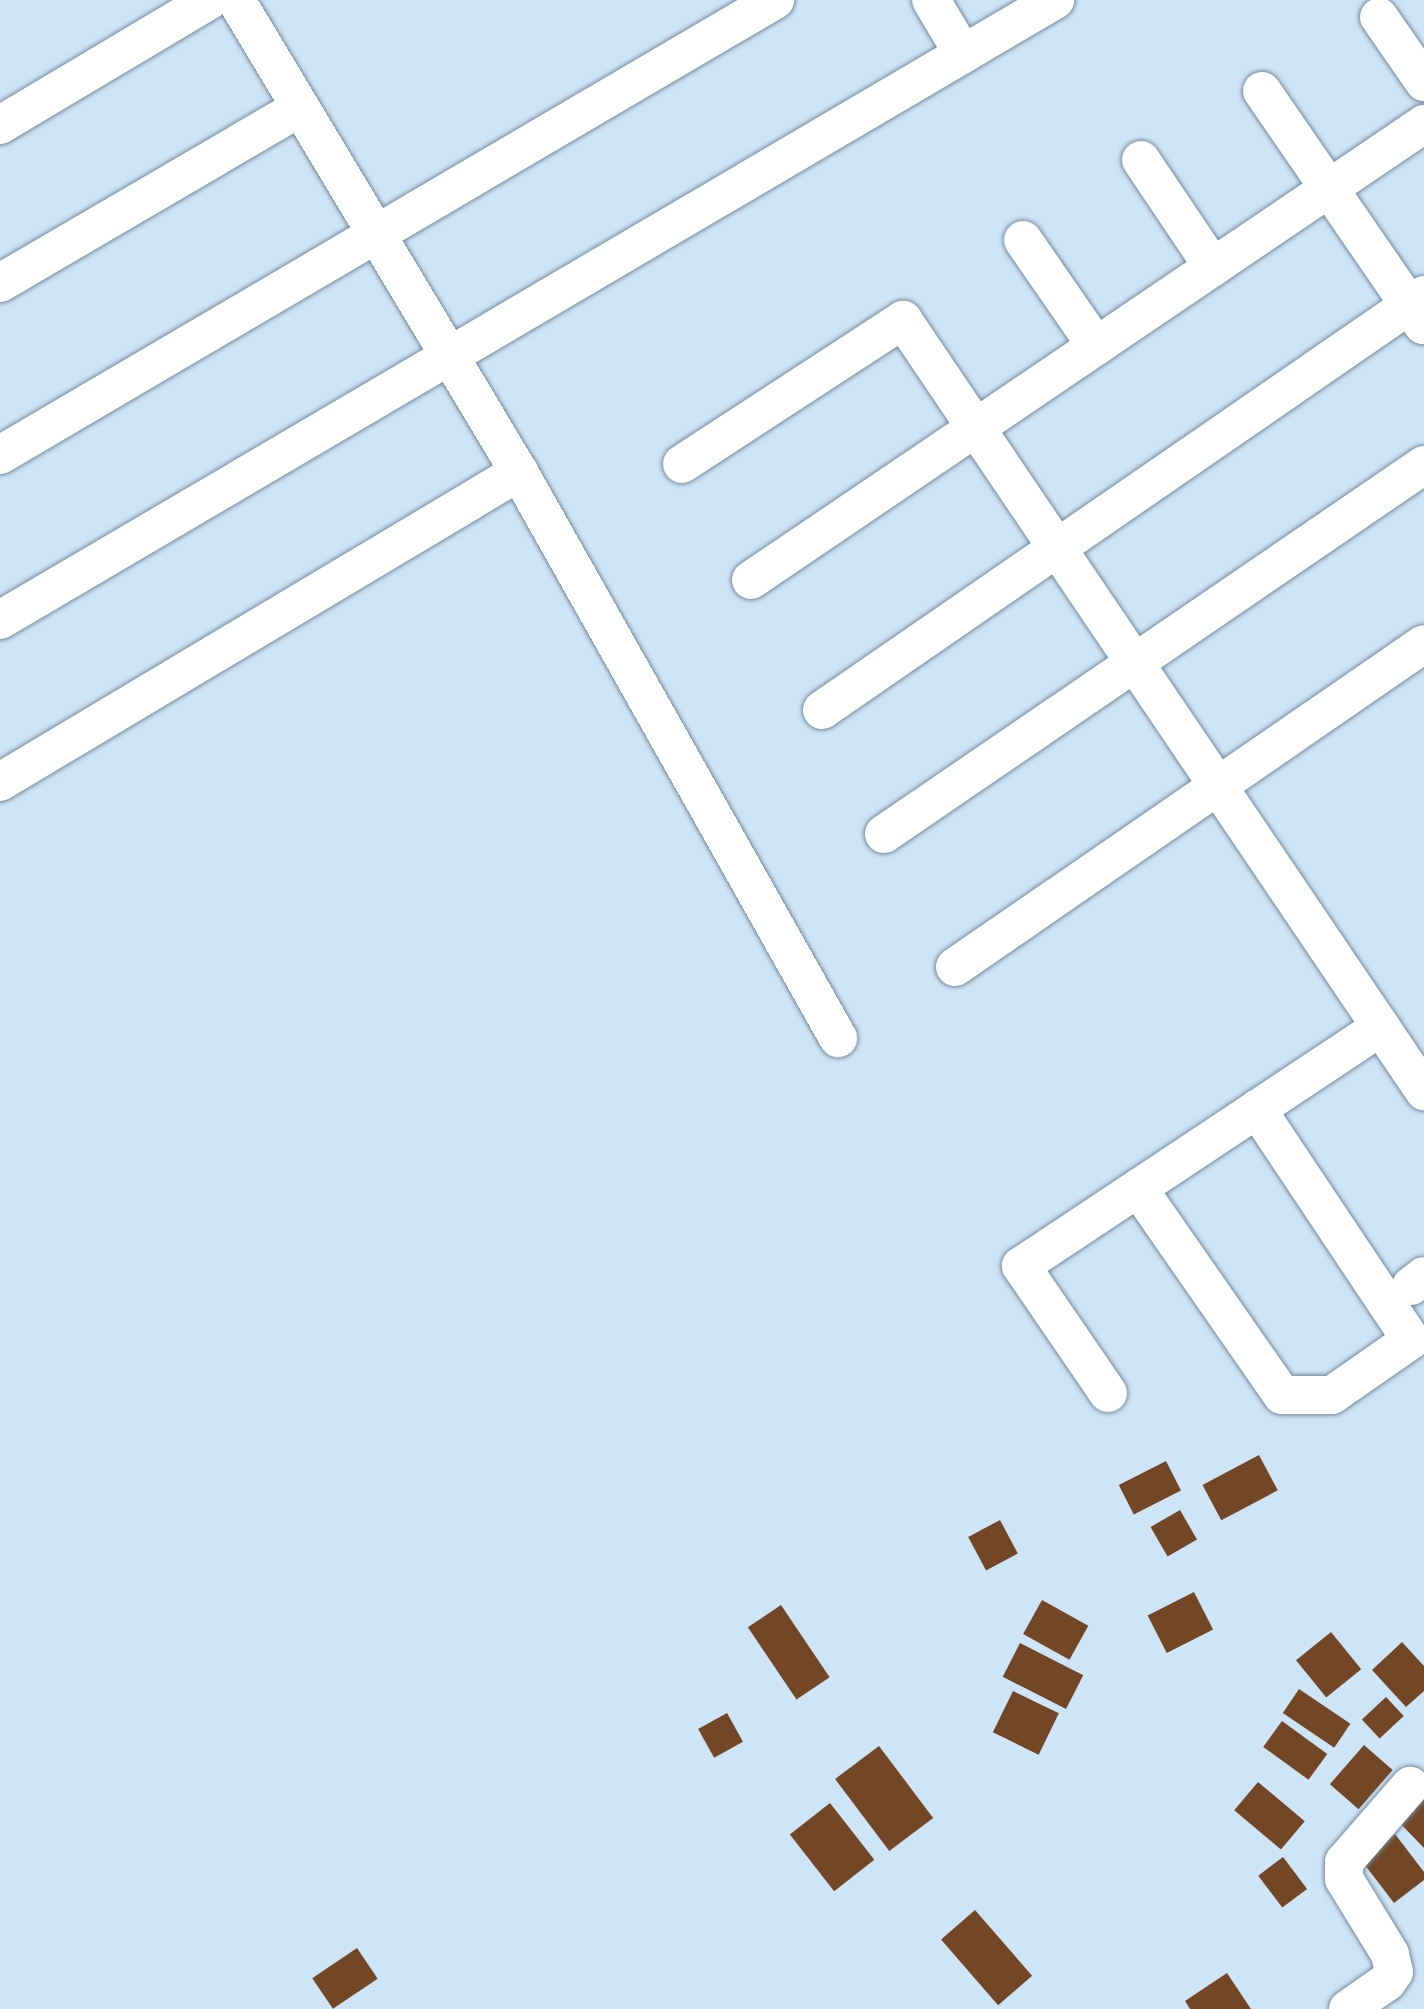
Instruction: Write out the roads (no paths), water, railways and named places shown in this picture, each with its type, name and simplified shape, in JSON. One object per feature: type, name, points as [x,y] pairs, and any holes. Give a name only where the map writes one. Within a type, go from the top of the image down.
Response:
[{"type":"street","points":[[0,125],[210,0]]},
{"type":"street","points":[[236,0],[519,472],[838,1038]]},
{"type":"street","points":[[0,455],[775,0]]},
{"type":"street","points":[[931,0],[963,54]]},
{"type":"street","points":[[0,620],[1055,0]]},
{"type":"street","points":[[1379,16],[1424,82]]},
{"type":"street","points":[[822,710],[1057,547],[1419,309],[1329,189],[1262,91]]},
{"type":"street","points":[[0,283],[300,108]]},
{"type":"street","points":[[751,580],[1424,124]]},
{"type":"street","points":[[1141,160],[1213,267]]},
{"type":"street","points":[[1023,240],[1096,346]]},
{"type":"street","points":[[682,464],[903,320],[1424,1091]]},
{"type":"street","points":[[884,834],[1424,465]]},
{"type":"street","points":[[2,777],[519,472]]},
{"type":"street","points":[[956,967],[1424,643]]},
{"type":"street","points":[[1108,1393],[1021,1266],[1381,1027]]},
{"type":"street","points":[[1138,1188],[1282,1395],[1332,1395],[1411,1339],[1257,1109]]},
{"type":"street","points":[[1348,2009],[1387,1982],[1394,1972],[1390,1954],[1344,1879],[1343,1862],[1410,1786]]}]
